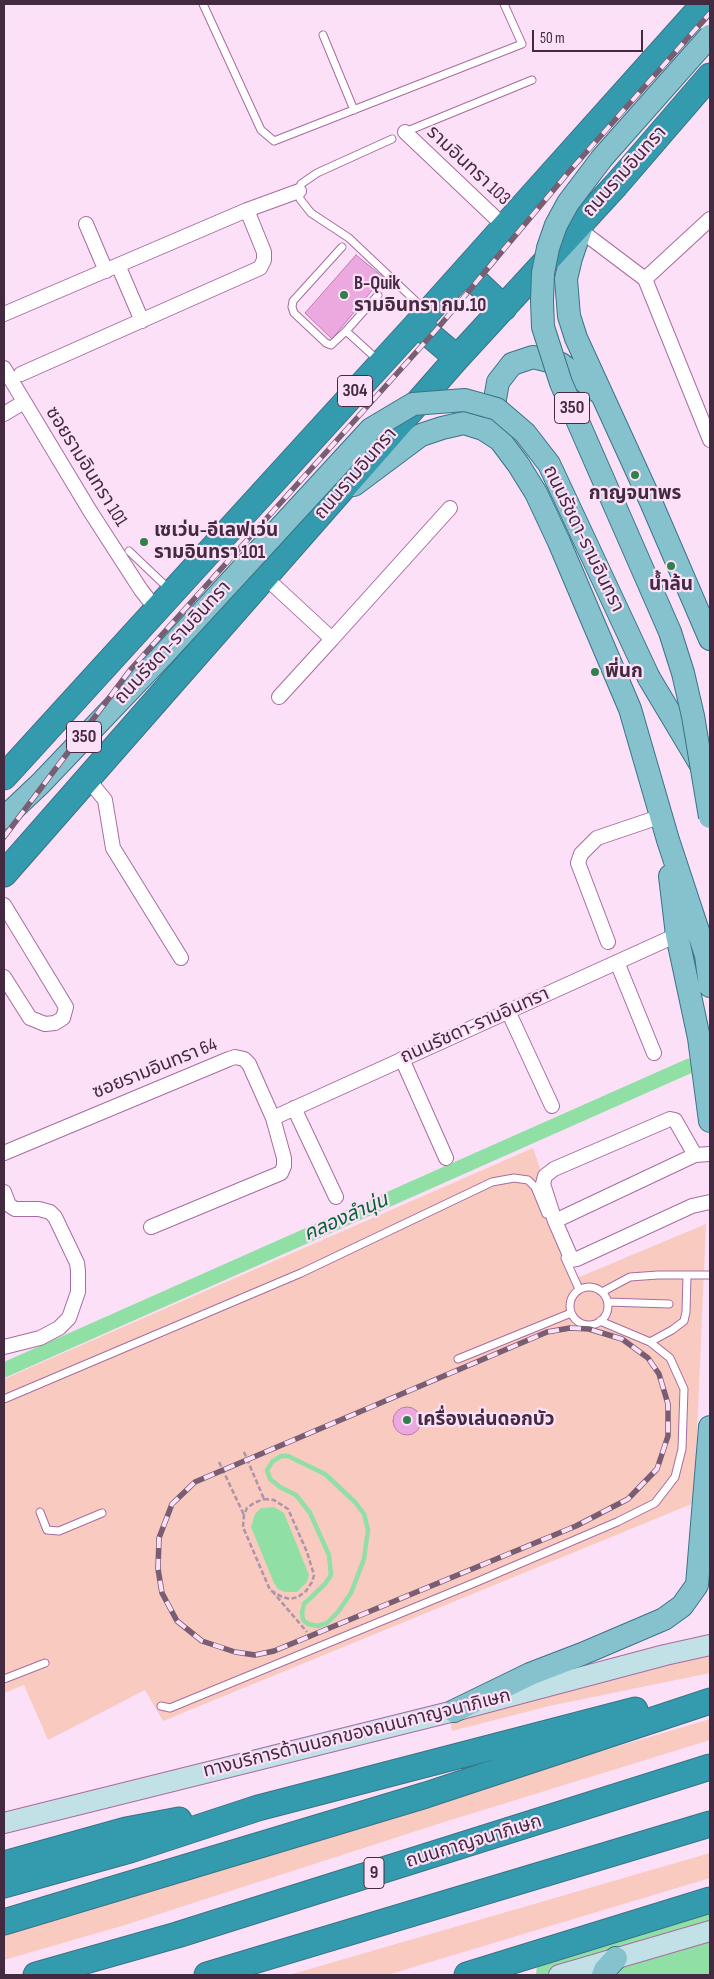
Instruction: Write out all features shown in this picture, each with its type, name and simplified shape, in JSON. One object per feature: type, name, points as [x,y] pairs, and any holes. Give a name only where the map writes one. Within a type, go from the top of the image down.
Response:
[{"type":"highway","name":"304","points":[[4,777],[423,318],[704,4]]},
{"type":"highway","name":"ถนนรามอินทรา","points":[[4,874],[457,358],[583,222],[710,76]]},
{"type":"highway","points":[[584,138],[588,162],[593,174],[606,183],[616,184]]},
{"type":"highway","points":[[465,271],[504,308]]},
{"type":"highway","points":[[423,318],[457,358]]},
{"type":"highway","points":[[4,1885],[130,1850],[258,1808],[710,1692]]},
{"type":"highway","points":[[4,1922],[426,1795],[710,1701]]},
{"type":"highway","name":"ถนนกาญจนาภิเษก","points":[[36,1975],[177,1935],[710,1767]]},
{"type":"highway","points":[[4,1864],[126,1830],[258,1808]]},
{"type":"highway","points":[[207,1975],[710,1824]]},
{"type":"highway","points":[[468,1975],[710,1900]]},
{"type":"main road","name":"350","points":[[710,36],[592,170],[568,203],[556,225],[548,248],[543,273],[542,301],[543,327],[561,383],[670,632],[683,673],[693,716],[710,817]]},
{"type":"main road","name":"350","points":[[583,222],[566,279],[569,316],[576,338],[647,493],[710,638]]},
{"type":"main road","points":[[500,440],[494,416],[495,398],[498,382],[512,364],[533,357],[561,364],[601,394]]},
{"type":"main road","name":"ถนนรัชดา-รามอินทรา","points":[[4,818],[41,783],[163,655],[371,428],[413,404],[466,400],[498,409],[525,433],[549,464],[649,678],[710,781]]},
{"type":"main road","name":"ถนนรัชดา-รามอินทรา","points":[[332,501],[422,435],[464,423],[483,429],[500,440],[536,493],[559,542],[630,709],[668,840],[706,955],[710,986]]},
{"type":"main road","points":[[668,840],[670,880],[677,935],[698,1038],[710,1121]]},
{"type":"main road","points":[[454,1711],[530,1674],[664,1619],[682,1606],[697,1586],[708,1510],[710,1427]]},
{"type":"main road","name":"ทางบริการด้านนอกของถนนกาญจนาภิเษก","points":[[4,1823],[454,1711],[666,1654],[710,1645]]},
{"type":"main road","points":[[559,1975],[610,1967],[710,1931]]},
{"type":"street","name":"รามอินทรา 103","points":[[398,135],[505,227]]},
{"type":"street","points":[[4,314],[247,210],[299,191]]},
{"type":"street","points":[[21,374],[260,268],[264,260],[264,252],[247,210]]},
{"type":"street","points":[[583,222],[645,279],[710,440]]},
{"type":"street","points":[[86,224],[142,321]]},
{"type":"street","points":[[645,279],[709,226]]},
{"type":"street","name":"ซอยรามอินทรา 101","points":[[4,368],[90,511],[141,590],[164,601]]},
{"type":"street","points":[[4,414],[24,402]]},
{"type":"street","points":[[279,697],[450,508]]},
{"type":"street","points":[[265,576],[332,638]]},
{"type":"street","points":[[87,778],[105,800],[113,848],[181,958]]},
{"type":"street","points":[[608,942],[578,864],[581,854],[597,838],[662,816]]},
{"type":"street","points":[[4,905],[66,1007],[63,1018],[55,1023],[45,1024],[30,1018],[4,977]]},
{"type":"street","name":"ถนนรัชดา-รามอินทรา","points":[[273,1118],[677,935]]},
{"type":"street","points":[[617,962],[654,1053]]},
{"type":"street","points":[[508,1011],[552,1106]]},
{"type":"street","name":"ซอยรามอินทรา 64","points":[[4,1153],[235,1057],[244,1059],[249,1064],[273,1118],[284,1158],[284,1166],[281,1173],[151,1227]]},
{"type":"street","points":[[402,1059],[446,1158]]},
{"type":"street","points":[[294,1108],[336,1198]]},
{"type":"street","points":[[695,1155],[675,1120],[670,1119],[554,1169],[545,1176],[543,1184],[570,1258],[575,1260],[692,1206],[710,1202]]},
{"type":"street","points":[[555,1220],[695,1155],[710,1154]]},
{"type":"street","points":[[4,1192],[9,1204],[16,1209],[40,1208],[50,1212],[77,1263],[78,1272],[78,1292],[69,1318],[59,1328],[40,1338],[4,1347]]},
{"type":"lane","points":[[203,4],[261,130],[268,138],[274,141],[284,139],[522,44],[504,4]]},
{"type":"lane","points":[[323,35],[354,110]]},
{"type":"lane","points":[[423,318],[349,238],[310,213],[300,199],[299,191],[301,184],[317,173],[398,135],[532,80]]},
{"type":"lane","points":[[342,247],[294,301],[292,307],[294,313],[326,343],[331,345],[378,295]]},
{"type":"lane","points":[[346,331],[381,363]]},
{"type":"lane","points":[[129,551],[164,601]]},
{"type":"lane","points":[[4,1399],[301,1273],[492,1182],[514,1178],[528,1180],[535,1187],[579,1289]]},
{"type":"lane","points":[[602,1292],[630,1278],[658,1274],[710,1275]]},
{"type":"lane","points":[[650,1342],[684,1321],[687,1276]]},
{"type":"lane","points":[[591,1287],[602,1292],[608,1302],[606,1314],[600,1321],[592,1325],[586,1325],[574,1318],[571,1313],[571,1299],[579,1289],[591,1287]]},
{"type":"lane","points":[[608,1302],[669,1304]]},
{"type":"lane","points":[[458,1359],[571,1313]]},
{"type":"lane","points":[[160,1706],[170,1708],[179,1705],[617,1522],[655,1503],[674,1477],[682,1449],[684,1389],[670,1358],[650,1342],[600,1321]]},
{"type":"lane","points":[[40,1512],[46,1530],[59,1532],[102,1513]]},
{"type":"lane","points":[[4,1679],[44,1663]]},
{"type":"path","points":[[244,1452],[264,1499]]},
{"type":"path","points":[[219,1462],[244,1515],[243,1527],[270,1590],[307,1632]]},
{"type":"path","points":[[244,1515],[254,1503],[264,1499],[274,1500],[288,1508],[308,1552],[314,1575],[306,1591],[298,1597],[290,1599],[270,1590]]},
{"type":"shaded area","points":[[533,1148],[577,1278],[706,1224],[694,1503],[163,1721],[145,1690],[48,1740],[24,1685],[4,1693],[4,1379]]},
{"type":"shaded area","points":[[274,1507],[284,1513],[309,1575],[307,1582],[297,1592],[285,1592],[278,1589],[251,1527],[255,1514],[261,1508]]},
{"type":"shaded area","points":[[710,1653],[710,1673],[549,1706],[452,1731],[450,1719]]},
{"type":"shaded area","points":[[710,1719],[710,1740],[441,1823],[125,1925],[4,1960],[4,1929]]},
{"type":"shaded area","points":[[710,1853],[710,1878],[387,1975],[289,1975]]},
{"type":"shaded area","points":[[710,1887],[710,1975],[536,1975],[539,1943]]},
{"type":"building","name":"B-Quik รามอินทรา กม.10","points":[[356,255],[383,277],[332,339],[305,313]]},
{"type":"building","name":"เครื่องเล่นดอกบัว","points":[[407,1407],[417,1411],[421,1421],[417,1431],[407,1435],[397,1431],[393,1421],[397,1411]]},
{"type":"waterway","name":"คลองลำนุ่น","points":[[4,1370],[689,1066]]},
{"type":"waterway","points":[[281,1456],[288,1456],[325,1474],[355,1502],[364,1514],[368,1530],[364,1559],[351,1593],[338,1612],[327,1623],[318,1626],[308,1624],[303,1620],[302,1613],[304,1604],[325,1584],[331,1575],[329,1555],[310,1513],[296,1495],[280,1487],[270,1479],[267,1470],[273,1461],[281,1456]]},
{"type":"railway","points":[[4,837],[131,669],[437,329],[567,174],[710,13]]},
{"type":"railway","points":[[570,1328],[589,1329],[622,1339],[648,1358],[659,1374],[668,1404],[668,1436],[657,1469],[628,1499],[576,1526],[274,1651],[255,1655],[235,1652],[202,1641],[177,1621],[162,1593],[158,1569],[159,1538],[172,1504],[195,1482],[547,1332],[570,1328]]},
{"type":"place","name":"B-Quik รามอินทรา กม.10","points":[[344,295]]},
{"type":"place","name":"กาญจนาพร","points":[[635,475]]},
{"type":"place","name":"เซเว่น-อีเลฟเว่น รามอินทรา 101","points":[[144,542]]},
{"type":"place","name":"น้ำล้น","points":[[671,566]]},
{"type":"place","name":"พี่นก","points":[[595,672]]},
{"type":"place","name":"เครื่องเล่นดอกบัว","points":[[407,1420]]}]
